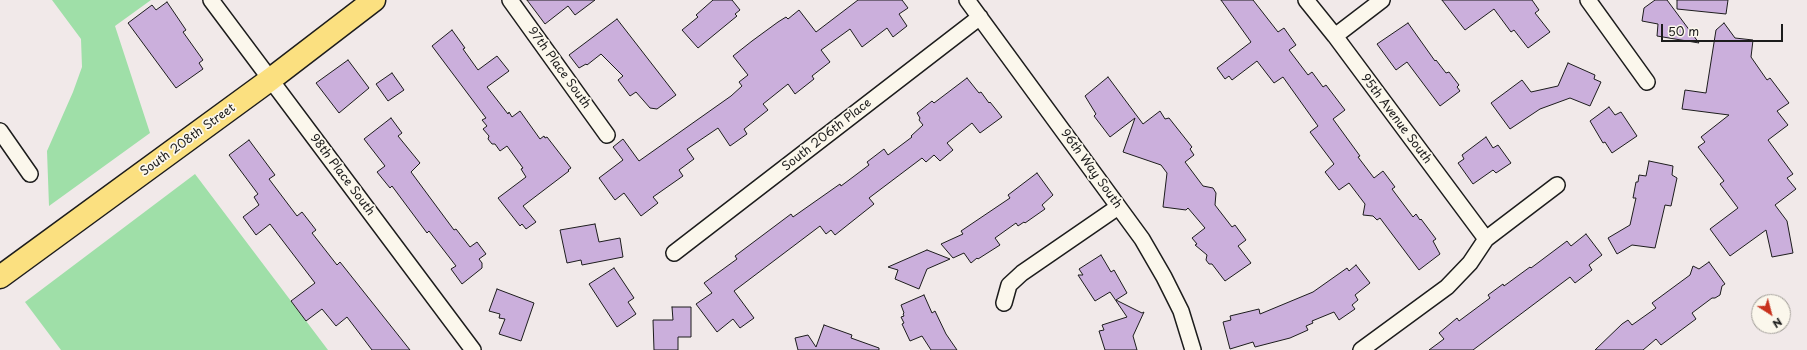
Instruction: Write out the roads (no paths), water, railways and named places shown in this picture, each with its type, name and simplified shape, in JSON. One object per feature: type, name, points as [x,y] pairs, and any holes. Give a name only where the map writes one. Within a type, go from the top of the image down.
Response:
[{"type":"main road","name":"South 208th Street","points":[[0,277],[270,79],[374,0]]},
{"type":"street","name":"98th Place South","points":[[211,0],[473,350]]},
{"type":"street","name":"97th Place South","points":[[510,0],[607,135]]},
{"type":"street","name":"96th Way South","points":[[967,0],[1142,239],[1164,276],[1181,311],[1193,350]]},
{"type":"street","name":"95th Avenue South","points":[[1306,0],[1335,36],[1486,238]]},
{"type":"street","points":[[1335,36],[1382,0]]},
{"type":"street","points":[[1588,0],[1647,82]]},
{"type":"street","name":"South 206th Place","points":[[674,253],[980,17]]},
{"type":"street","points":[[0,131],[30,174]]},
{"type":"street","points":[[1361,350],[1447,287],[1470,263],[1486,238],[1557,185]]},
{"type":"street","points":[[1004,303],[1009,285],[1022,273],[1118,207]]}]
